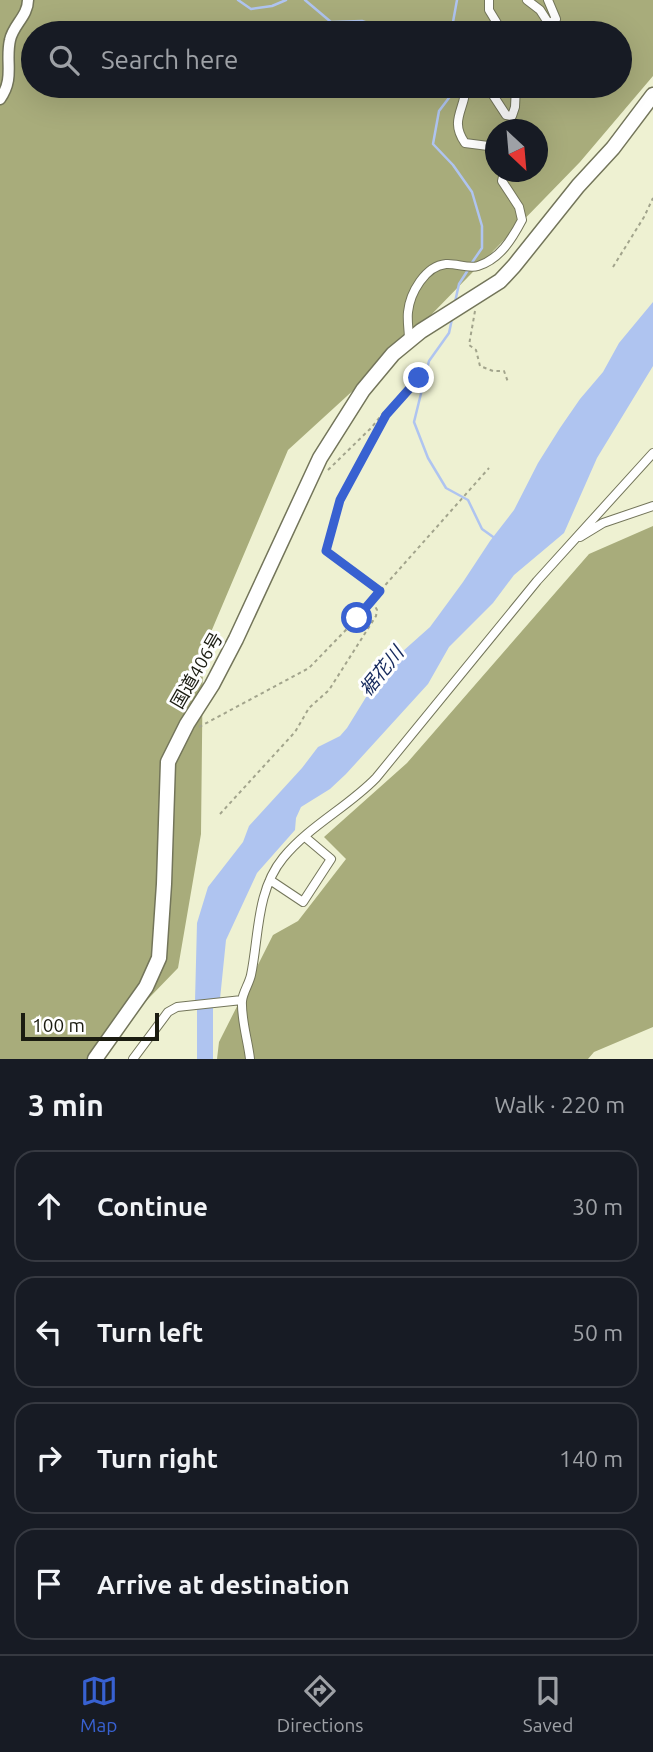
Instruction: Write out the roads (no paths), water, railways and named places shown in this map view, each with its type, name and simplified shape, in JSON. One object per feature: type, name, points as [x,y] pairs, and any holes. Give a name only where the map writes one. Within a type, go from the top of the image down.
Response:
[{"type":"highway","name":"国道406号","points":[[95,1059],[146,987],[159,958],[168,762],[236,639],[320,458],[363,390],[415,336],[474,304],[500,281],[613,148],[653,95]]},
{"type":"main road","points":[[0,99],[10,75],[10,36],[24,15],[28,0]]},
{"type":"street","points":[[488,0],[489,10],[496,21]]},
{"type":"street","points":[[527,0],[540,10],[548,21]]},
{"type":"street","points":[[548,0],[556,19],[554,21]]},
{"type":"street","points":[[463,98],[457,132],[465,143],[485,146]]},
{"type":"street","points":[[495,98],[506,115],[512,116],[515,98]]},
{"type":"street","points":[[415,336],[408,311],[428,271],[434,266],[448,264],[475,267],[491,260],[510,242],[522,220],[519,207],[503,182]]},
{"type":"street","points":[[250,1059],[239,1000],[251,977],[259,915],[270,880],[282,859],[376,778],[528,591],[653,453]]},
{"type":"street","points":[[575,540],[603,523],[653,506]]},
{"type":"street","points":[[270,880],[303,902],[331,859],[305,837]]},
{"type":"street","points":[[133,1059],[167,1012],[177,1007],[239,1000]]},
{"type":"water","points":[[653,302],[653,366],[597,458],[564,533],[514,575],[493,603],[449,647],[428,684],[346,774],[330,789],[301,807],[295,830],[257,873],[226,940],[220,999],[195,1001],[197,923],[208,887],[243,842],[249,826],[318,747],[340,736],[384,668],[430,627],[514,510],[560,428],[603,372],[619,343]]},
{"type":"waterway","points":[[238,0],[251,9],[272,6],[286,0]]},
{"type":"waterway","points":[[305,0],[330,21]]},
{"type":"waterway","points":[[453,21],[457,0]]},
{"type":"waterway","points":[[449,98],[439,111],[433,144],[453,165],[472,192],[482,226],[482,248],[471,264]]},
{"type":"waterway","points":[[455,302],[459,284],[468,270]]},
{"type":"waterway","points":[[452,319],[449,333],[429,361],[414,422],[428,458],[446,488],[468,500],[482,529],[496,539]]},
{"type":"waterway","name":"裾花川","points":[[205,987],[205,1059]]}]
